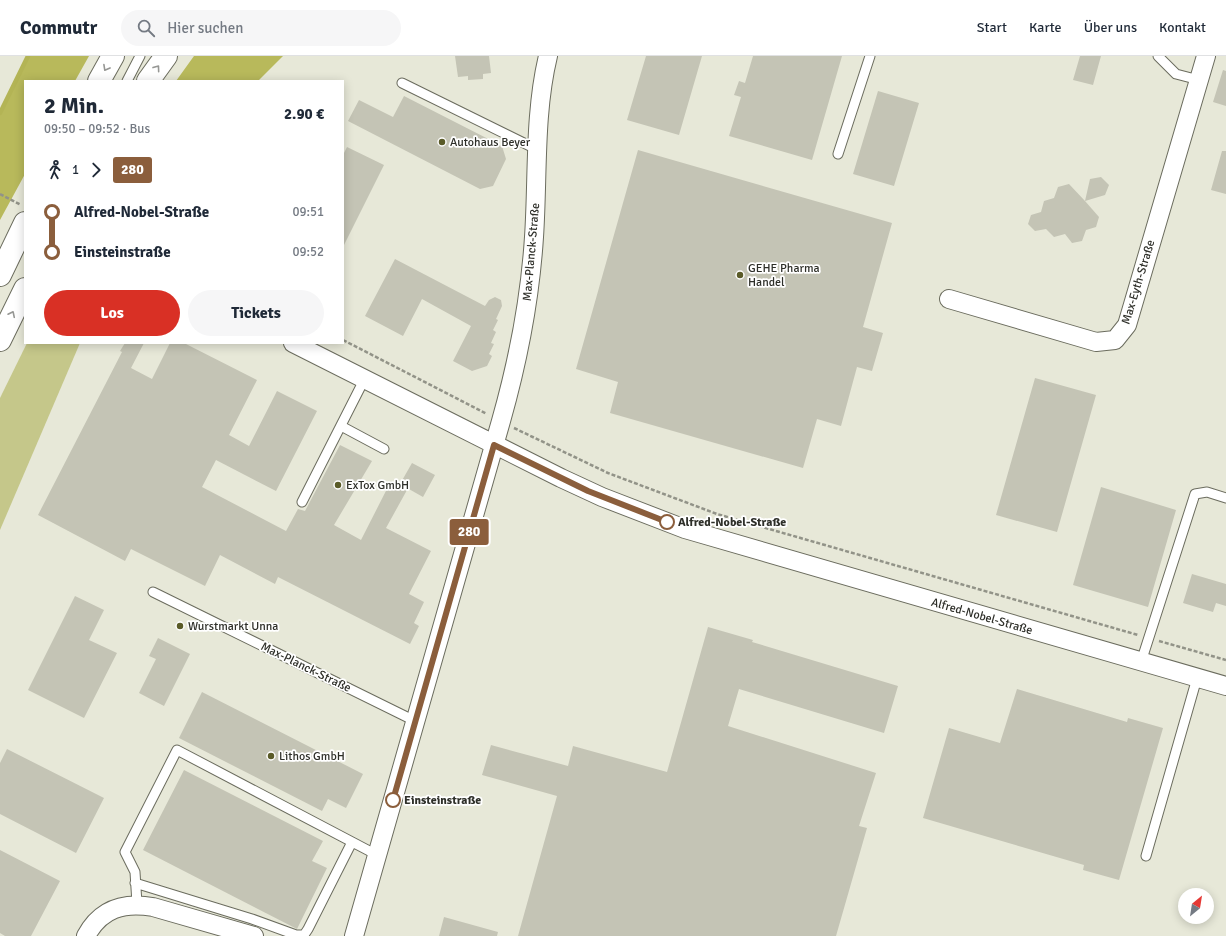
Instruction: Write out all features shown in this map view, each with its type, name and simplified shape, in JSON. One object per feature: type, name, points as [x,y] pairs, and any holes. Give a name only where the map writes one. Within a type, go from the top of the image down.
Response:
[{"type":"highway","points":[[100,80],[113,56]]},
{"type":"highway","points":[[149,80],[166,56]]},
{"type":"highway","points":[[0,275],[22,229]]},
{"type":"highway","points":[[0,340],[24,291]]},
{"type":"street","name":"Max-Planck-Straße","points":[[354,936],[501,421],[520,346],[528,299],[534,238],[540,101],[548,56]]},
{"type":"street","name":"Max-Eyth-Straße","points":[[949,299],[1096,342],[1115,340],[1127,325],[1206,56]]},
{"type":"street","points":[[294,344],[494,445]]},
{"type":"street","name":"Alfred-Nobel-Straße","points":[[494,445],[602,497],[685,529],[1226,686]]},
{"type":"street","points":[[86,936],[97,920],[110,910],[122,906],[137,904],[153,907],[254,936]]},
{"type":"lane","points":[[128,80],[140,56]]},
{"type":"lane","points":[[838,154],[870,56]]},
{"type":"lane","points":[[1158,56],[1176,74],[1199,80]]},
{"type":"lane","points":[[402,83],[538,150]]},
{"type":"lane","points":[[302,502],[364,380]]},
{"type":"lane","points":[[341,426],[384,449]]},
{"type":"lane","points":[[1141,662],[1150,638],[1195,494],[1207,492],[1226,498]]},
{"type":"lane","name":"Max-Planck-Straße","points":[[153,592],[415,721]]},
{"type":"lane","points":[[1146,856],[1197,678]]},
{"type":"lane","points":[[137,904],[135,872],[125,852],[177,750],[376,855]]},
{"type":"lane","points":[[135,883],[252,919],[296,935],[304,935],[308,930],[352,842]]},
{"type":"path","points":[[0,194],[24,206]]},
{"type":"path","points":[[344,341],[501,421],[608,473],[717,514],[1226,660]]},
{"type":"green space","points":[[27,344],[80,344],[0,530],[0,398]]},
{"type":"shaded area","points":[[28,56],[89,56],[76,80],[24,80],[24,176],[0,220],[0,113]]},
{"type":"shaded area","points":[[194,56],[283,56],[259,80],[177,80]]},
{"type":"building","points":[[455,56],[489,56],[491,73],[483,74],[483,79],[468,80],[468,76],[458,77]]},
{"type":"building","points":[[646,56],[702,56],[679,135],[627,120]]},
{"type":"building","points":[[753,56],[842,56],[812,160],[729,136],[741,97],[734,95],[739,81],[745,83]]},
{"type":"building","points":[[1080,56],[1101,56],[1093,85],[1073,80]]},
{"type":"building","points":[[1223,70],[1226,71],[1226,106],[1213,102]]},
{"type":"building","points":[[878,91],[919,103],[894,186],[853,174]]},
{"type":"building","name":"Autohaus Beyer","points":[[404,96],[502,146],[506,159],[493,186],[480,189],[348,121],[359,100],[393,117]]},
{"type":"building","points":[[347,147],[384,165],[344,245],[344,153]]},
{"type":"building","name":"GEHE Pharma Handel","points":[[638,150],[892,223],[863,327],[883,333],[872,371],[857,367],[841,426],[817,419],[803,468],[610,413],[618,382],[576,369]]},
{"type":"building","points":[[1222,151],[1226,151],[1226,194],[1211,190]]},
{"type":"building","points":[[1101,177],[1109,185],[1105,195],[1085,201],[1090,179]]},
{"type":"building","points":[[1069,184],[1099,217],[1096,227],[1086,230],[1082,241],[1072,243],[1065,234],[1054,237],[1046,229],[1035,231],[1028,224],[1031,215],[1041,212],[1044,201],[1054,198],[1058,187]]},
{"type":"building","points":[[395,259],[485,306],[489,300],[495,297],[501,300],[502,306],[493,330],[496,332],[491,343],[494,344],[489,354],[492,356],[487,366],[472,371],[453,361],[471,326],[422,299],[403,336],[365,316]]},
{"type":"building","points":[[124,344],[143,344],[131,368],[152,379],[170,344],[186,344],[257,380],[229,435],[249,446],[277,391],[317,411],[276,491],[216,460],[202,487],[286,531],[298,509],[305,511],[340,445],[372,461],[334,525],[361,540],[391,481],[407,490],[386,528],[431,551],[409,594],[424,602],[414,623],[419,626],[410,644],[278,577],[275,584],[220,555],[205,586],[131,549],[125,561],[38,515],[122,352],[120,351]]},
{"type":"building","points":[[1035,378],[1096,395],[1057,532],[996,515]]},
{"type":"building","points":[[412,463],[435,475],[423,497],[400,484]]},
{"type":"building","points":[[1101,487],[1176,510],[1148,607],[1073,585]]},
{"type":"building","points":[[1192,574],[1226,584],[1226,606],[1216,603],[1213,612],[1183,603]]},
{"type":"building","points":[[75,596],[104,610],[89,640],[117,653],[84,718],[28,690]]},
{"type":"building","points":[[708,627],[753,640],[752,642],[898,686],[884,733],[739,689],[728,726],[876,773],[859,826],[867,828],[836,936],[518,936],[557,796],[482,775],[491,745],[568,766],[573,746],[667,772]]},
{"type":"building","points":[[158,638],[190,654],[164,706],[139,693],[156,659],[149,656]]},
{"type":"building","points":[[1017,689],[1127,722],[1128,718],[1163,728],[1119,880],[1083,870],[1084,865],[923,818],[949,728],[1000,743]]},
{"type":"building","name":"Lithos GmbH","points":[[202,692],[363,774],[346,808],[328,799],[322,811],[179,738]]},
{"type":"building","points":[[7,749],[104,798],[76,853],[0,814],[0,763]]},
{"type":"building","points":[[184,770],[323,841],[312,861],[327,868],[297,929],[143,850]]},
{"type":"building","points":[[0,850],[60,881],[31,936],[5,936],[0,933]]},
{"type":"building","points":[[444,917],[498,932],[497,936],[439,936]]},
{"type":"waterway","points":[[0,113],[28,56]]},
{"type":"bus line","name":"280","points":[[393,800],[494,445],[588,491],[667,522]]},
{"type":"place","name":"Autohaus Beyer","points":[[442,142]]},
{"type":"place","name":"GEHE Pharma Handel","points":[[740,275]]},
{"type":"place","name":"ExTox GmbH","points":[[338,485]]},
{"type":"place","name":"Alfred-Nobel-Straße","points":[[667,522]]},
{"type":"place","name":"Wurstmarkt Unna","points":[[180,626]]},
{"type":"place","name":"Lithos GmbH","points":[[271,756]]},
{"type":"place","name":"Einsteinstraße","points":[[393,800]]}]
